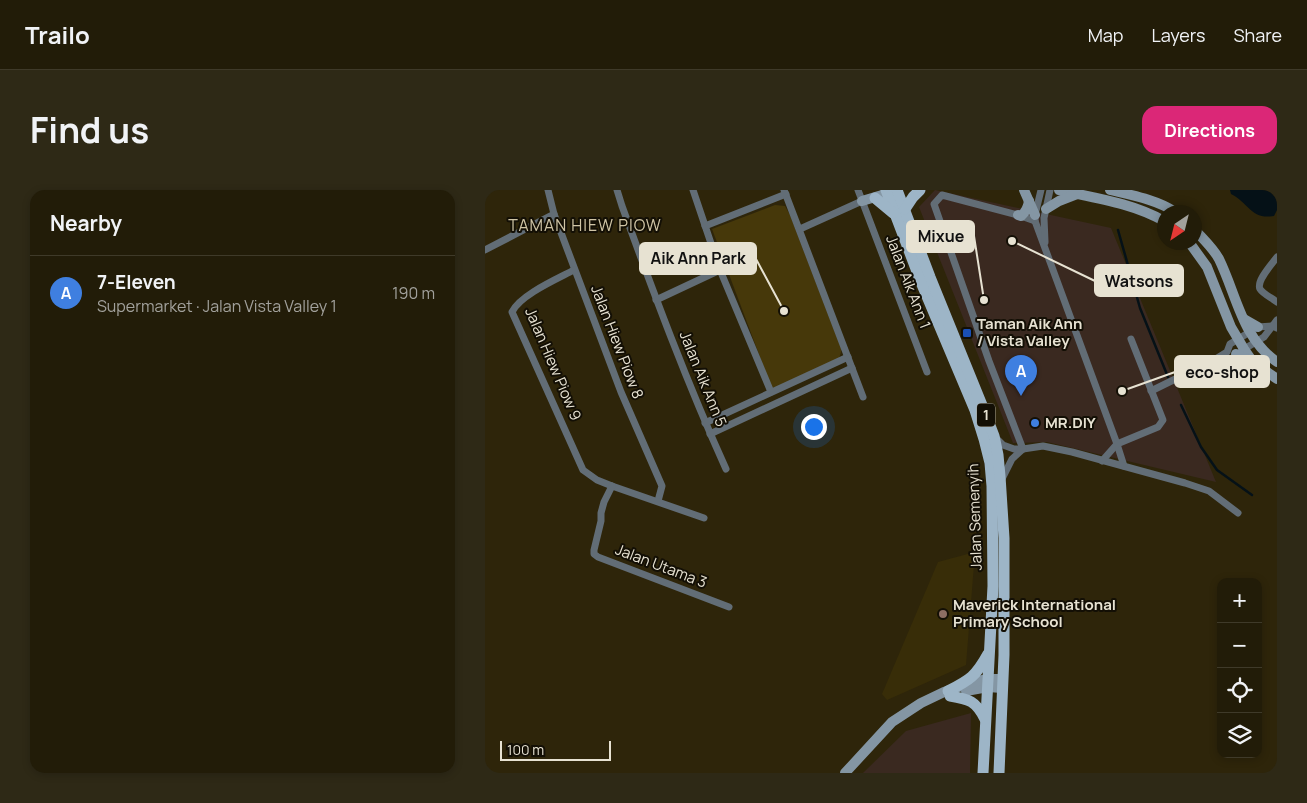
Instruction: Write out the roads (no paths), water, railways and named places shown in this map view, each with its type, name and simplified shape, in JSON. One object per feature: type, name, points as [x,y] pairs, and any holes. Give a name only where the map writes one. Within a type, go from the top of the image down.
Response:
[{"type":"main road","points":[[883,192],[900,211],[920,190]]},
{"type":"main road","name":"Jalan Semenyih","points":[[883,192],[900,211],[930,277],[994,436],[998,456],[1004,538],[1004,655],[999,773]]},
{"type":"main road","name":"Jalan Semenyih","points":[[900,211],[921,282],[975,410],[990,463],[993,557],[983,773]]},
{"type":"main road","points":[[949,693],[974,676],[990,651]]},
{"type":"main road","points":[[949,693],[972,702],[980,709],[986,721]]},
{"type":"street","name":"Jalan Hiew Piow 8","points":[[549,190],[554,214],[574,270],[623,398],[662,486],[658,502]]},
{"type":"street","name":"Jalan Aik Ann 5","points":[[617,190],[656,300],[705,423],[726,469]]},
{"type":"street","points":[[693,190],[720,270],[771,392]]},
{"type":"street","name":"Jalan Aik Ann 1","points":[[858,190],[927,372]]},
{"type":"street","points":[[1024,190],[1124,466]]},
{"type":"street","points":[[1035,218],[1041,190]]},
{"type":"street","points":[[1045,247],[1044,218],[1050,190]]},
{"type":"street","points":[[1059,190],[1094,196],[1157,217]]},
{"type":"street","points":[[1110,190],[1161,205]]},
{"type":"street","points":[[705,226],[785,192],[863,397]]},
{"type":"street","points":[[800,229],[883,192]]},
{"type":"street","points":[[1046,210],[1059,201],[1078,194]]},
{"type":"street","points":[[1023,449],[989,360],[934,204],[942,195],[1035,218]]},
{"type":"street","points":[[1018,215],[1024,214],[1029,201]]},
{"type":"street","points":[[485,250],[554,214]]},
{"type":"street","points":[[1202,237],[1218,258],[1243,318],[1254,330],[1267,355],[1277,362]]},
{"type":"street","points":[[1195,250],[1207,267],[1231,327],[1235,347],[1277,379]]},
{"type":"street","points":[[1277,257],[1260,281],[1259,286],[1261,290],[1277,302]]},
{"type":"street","name":"Jalan Hiew Piow 9","points":[[574,270],[519,302],[512,312],[583,470],[597,480],[612,486]]},
{"type":"street","points":[[656,300],[720,270]]},
{"type":"street","points":[[1235,347],[1260,340],[1276,325]]},
{"type":"street","points":[[1151,391],[1214,360],[1235,347],[1254,330],[1276,325]]},
{"type":"street","points":[[1102,461],[1117,444],[1158,427],[1163,420],[1131,339]]},
{"type":"street","points":[[705,423],[848,358]]},
{"type":"street","points":[[711,434],[852,368]]},
{"type":"street","points":[[994,436],[1003,445],[1014,449],[1043,446],[1185,482],[1209,492],[1238,513]]},
{"type":"street","points":[[1000,482],[1013,459],[1023,449]]},
{"type":"street","points":[[612,486],[704,518]]},
{"type":"street","name":"Jalan Utama 3","points":[[612,486],[601,513],[594,554],[729,607]]},
{"type":"street","points":[[845,773],[885,731],[896,727],[949,693],[968,690],[988,683],[1003,683]]},
{"type":"waterway","points":[[1118,230],[1140,308],[1168,377]]},
{"type":"waterway","points":[[1181,405],[1201,447],[1217,470],[1252,495]]},
{"type":"place","name":"Watsons","points":[[1012,241]]},
{"type":"place","name":"Mixue","points":[[984,300]]},
{"type":"place","name":"Aik Ann Park","points":[[784,311]]},
{"type":"place","name":"Taman Aik Ann / Vista Valley","points":[[967,333]]},
{"type":"place","name":"eco-shop","points":[[1122,391]]},
{"type":"place","name":"7-Eleven","points":[[1021,396]]},
{"type":"place","name":"MR.DIY","points":[[1035,423]]},
{"type":"place","name":"Maverick International Primary School","points":[[943,614]]},
{"type":"district","name":"TAMAN HIEW PIOW","points":[[585,225]]}]
